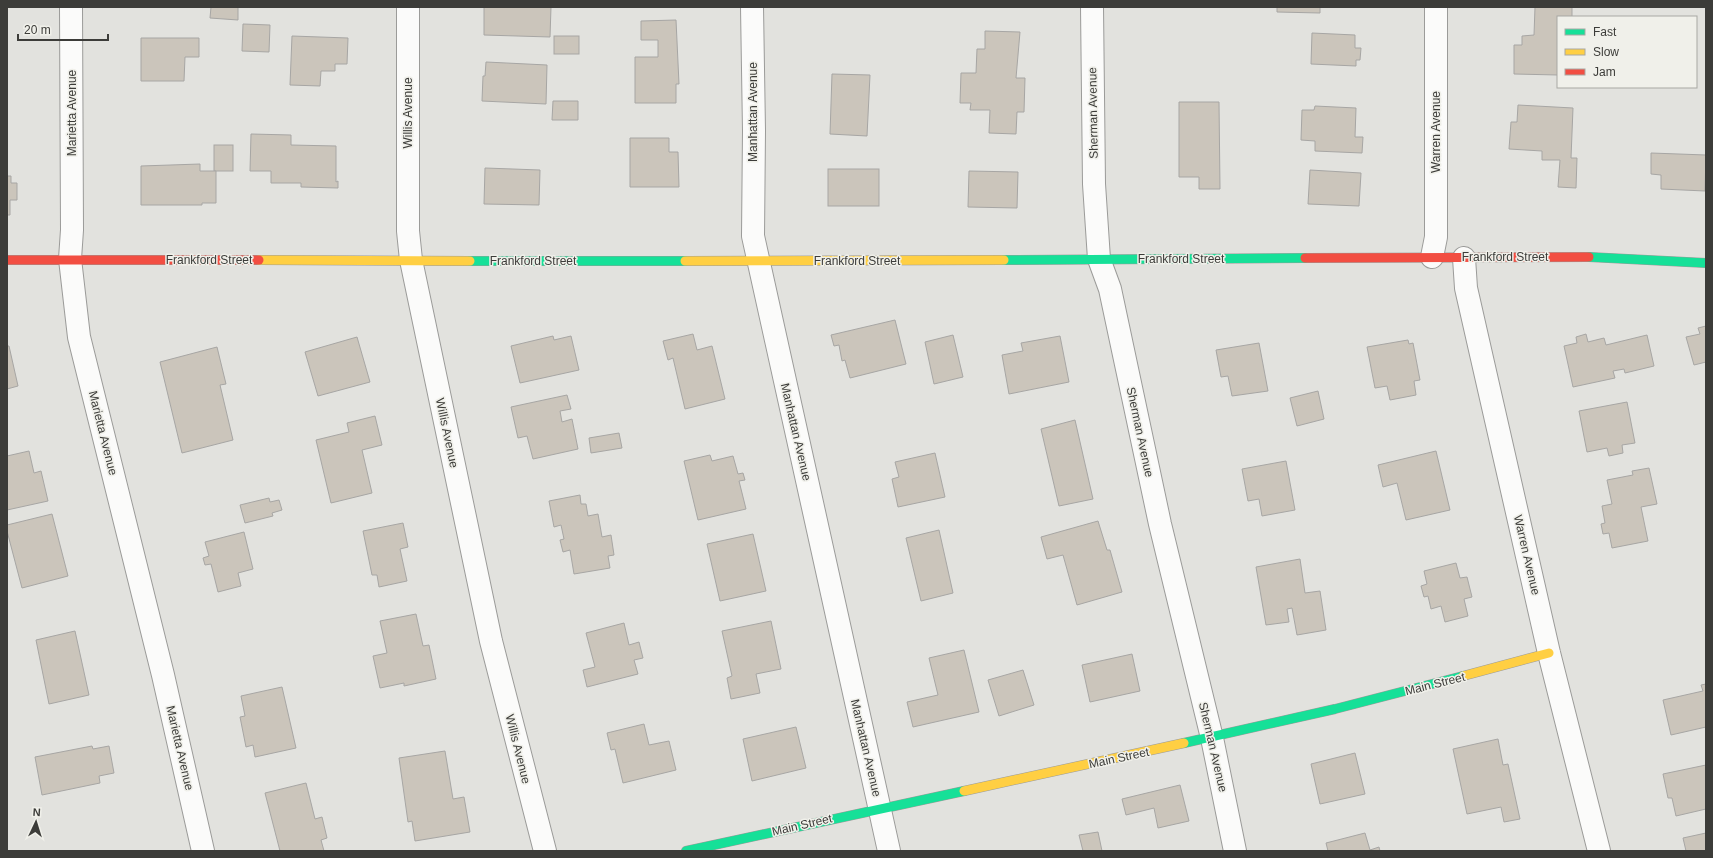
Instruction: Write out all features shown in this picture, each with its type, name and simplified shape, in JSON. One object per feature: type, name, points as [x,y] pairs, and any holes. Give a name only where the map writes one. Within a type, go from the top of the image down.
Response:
[{"type":"street","name":"Marietta Avenue","points":[[71,7],[72,230],[70,259],[79,337],[163,675],[203,851]]},
{"type":"street","name":"Willis Avenue","points":[[408,7],[408,231],[411,260],[491,641],[545,851]]},
{"type":"street","name":"Manhattan Avenue","points":[[752,7],[754,131],[753,236],[889,851]]},
{"type":"street","name":"Sherman Avenue","points":[[1092,7],[1094,184],[1099,260],[1110,289],[1160,524],[1212,738],[1235,851]]},
{"type":"street","name":"Warren Avenue","points":[[1432,257],[1436,237],[1436,7]]},
{"type":"street","name":"Frankford Street","points":[[7,260],[758,261],[1587,257],[1706,262]]},
{"type":"street","name":"Warren Avenue","points":[[1464,258],[1466,288],[1549,653],[1599,851]]},
{"type":"street","name":"Main Street","points":[[686,851],[879,808],[1212,738],[1447,682],[1549,653]]},
{"type":"building","points":[[211,7],[238,7],[238,20],[210,18]]},
{"type":"building","points":[[484,7],[551,7],[550,37],[484,35]]},
{"type":"building","points":[[1277,7],[1320,7],[1320,13],[1277,12]]},
{"type":"building","points":[[1535,7],[1572,7],[1572,16],[1557,16],[1557,75],[1514,74],[1514,45],[1522,45],[1522,36],[1534,35]]},
{"type":"building","points":[[676,20],[679,84],[676,84],[676,103],[635,103],[635,57],[658,57],[658,40],[641,40],[641,21]]},
{"type":"building","points":[[243,24],[270,25],[269,52],[242,51]]},
{"type":"building","points":[[985,31],[1020,32],[1016,78],[1025,78],[1024,112],[1017,112],[1016,134],[989,133],[990,110],[970,110],[971,103],[960,103],[961,73],[976,73],[977,49],[985,49]]},
{"type":"building","points":[[1312,33],[1355,35],[1355,48],[1361,48],[1360,60],[1356,60],[1356,66],[1311,64]]},
{"type":"building","points":[[292,36],[348,38],[347,64],[335,64],[335,71],[321,71],[320,86],[290,85]]},
{"type":"building","points":[[554,36],[579,36],[579,54],[554,54]]},
{"type":"building","points":[[141,38],[199,38],[199,57],[185,57],[184,81],[141,81]]},
{"type":"building","points":[[486,62],[547,65],[546,104],[482,101],[483,76],[485,76]]},
{"type":"building","points":[[832,74],[870,75],[867,136],[830,134]]},
{"type":"building","points":[[553,101],[578,101],[578,120],[552,120]]},
{"type":"building","points":[[1179,102],[1219,102],[1220,189],[1199,189],[1199,177],[1179,177]]},
{"type":"building","points":[[1518,105],[1573,108],[1571,158],[1577,158],[1576,188],[1558,187],[1560,160],[1542,160],[1542,151],[1509,149],[1511,122],[1517,122]]},
{"type":"building","points":[[1315,106],[1356,108],[1355,137],[1363,137],[1362,153],[1315,151],[1315,141],[1301,140],[1302,110],[1314,110]]},
{"type":"building","points":[[251,134],[291,135],[291,145],[336,146],[336,182],[338,181],[338,188],[301,187],[301,183],[271,183],[271,171],[250,171]]},
{"type":"building","points":[[630,138],[669,138],[669,152],[678,152],[679,187],[630,187]]},
{"type":"building","points":[[214,145],[233,145],[233,171],[214,171]]},
{"type":"building","points":[[1651,153],[1706,155],[1705,191],[1661,189],[1661,175],[1651,174]]},
{"type":"building","points":[[200,164],[200,171],[216,171],[216,203],[202,203],[202,205],[141,205],[141,166]]},
{"type":"building","points":[[485,168],[540,170],[539,205],[484,204]]},
{"type":"building","points":[[828,169],[879,169],[879,206],[828,206]]},
{"type":"building","points":[[1310,170],[1361,173],[1359,206],[1308,204]]},
{"type":"building","points":[[969,171],[1018,172],[1017,208],[968,207]]},
{"type":"building","points":[[7,176],[11,176],[11,183],[17,183],[17,200],[10,200],[10,215],[7,215]]},
{"type":"building","points":[[895,320],[906,364],[850,378],[845,360],[842,361],[839,345],[834,346],[831,335]]},
{"type":"building","points":[[1706,326],[1706,362],[1694,365],[1686,337],[1700,334],[1698,328]]},
{"type":"building","points":[[693,334],[697,350],[712,346],[725,399],[685,409],[673,358],[668,360],[663,341]]},
{"type":"building","points":[[1586,334],[1588,342],[1604,338],[1606,345],[1647,335],[1654,366],[1625,373],[1624,369],[1613,371],[1615,378],[1573,387],[1564,346],[1577,343],[1576,337]]},
{"type":"building","points":[[953,335],[963,377],[934,384],[925,342]]},
{"type":"building","points":[[553,336],[554,340],[571,336],[579,370],[520,383],[511,346]]},
{"type":"building","points":[[1060,336],[1069,382],[1009,394],[1002,355],[1023,351],[1021,343]]},
{"type":"building","points":[[357,337],[370,382],[318,396],[305,352]]},
{"type":"building","points":[[1408,340],[1409,344],[1413,343],[1420,380],[1414,381],[1416,395],[1390,400],[1387,386],[1375,388],[1367,347]]},
{"type":"building","points":[[1259,343],[1268,391],[1232,396],[1228,376],[1221,377],[1216,350]]},
{"type":"building","points":[[7,346],[9,346],[18,386],[7,389]]},
{"type":"building","points":[[217,347],[226,384],[220,385],[233,440],[182,453],[160,362]]},
{"type":"building","points":[[1318,391],[1324,419],[1297,426],[1290,398]]},
{"type":"building","points":[[567,395],[571,409],[560,411],[562,422],[572,419],[578,449],[533,459],[527,436],[518,438],[511,407]]},
{"type":"building","points":[[1627,402],[1635,443],[1622,445],[1623,453],[1609,456],[1607,448],[1587,452],[1579,411]]},
{"type":"building","points":[[375,416],[382,445],[362,450],[372,493],[331,503],[316,440],[349,432],[347,423]]},
{"type":"building","points":[[1075,420],[1093,499],[1059,506],[1041,429]]},
{"type":"building","points":[[619,433],[622,448],[591,453],[589,438]]},
{"type":"building","points":[[29,451],[34,473],[41,471],[48,501],[7,510],[7,456]]},
{"type":"building","points":[[1436,451],[1450,510],[1406,520],[1397,483],[1383,487],[1378,465]]},
{"type":"building","points":[[935,453],[945,497],[898,507],[892,479],[899,477],[895,462]]},
{"type":"building","points":[[710,455],[712,461],[733,456],[738,474],[743,473],[745,480],[739,481],[746,509],[698,520],[684,461]]},
{"type":"building","points":[[1286,461],[1295,510],[1262,516],[1259,499],[1248,501],[1242,469]]},
{"type":"building","points":[[1649,468],[1657,504],[1641,507],[1648,541],[1612,548],[1609,533],[1603,534],[1601,524],[1605,523],[1602,506],[1612,504],[1607,480],[1633,475],[1632,471]]},
{"type":"building","points":[[580,495],[581,504],[586,504],[588,516],[598,514],[602,537],[611,535],[614,555],[608,556],[610,568],[574,574],[570,550],[563,552],[560,540],[564,539],[561,525],[554,527],[549,501]]},
{"type":"building","points":[[269,498],[270,502],[279,500],[282,510],[272,513],[273,516],[245,523],[240,505]]},
{"type":"building","points":[[52,514],[68,576],[22,588],[7,531],[7,525]]},
{"type":"building","points":[[1098,521],[1107,550],[1110,550],[1122,592],[1077,605],[1063,555],[1047,559],[1041,537]]},
{"type":"building","points":[[403,523],[408,547],[400,549],[407,581],[379,587],[377,575],[372,575],[363,531]]},
{"type":"building","points":[[939,530],[953,593],[921,601],[906,538]]},
{"type":"building","points":[[244,532],[253,569],[238,573],[241,586],[218,592],[211,564],[205,565],[203,558],[209,556],[205,542]]},
{"type":"building","points":[[753,534],[766,591],[720,601],[707,544]]},
{"type":"building","points":[[1300,559],[1305,593],[1320,591],[1326,630],[1297,635],[1292,608],[1287,609],[1289,622],[1266,625],[1256,567]]},
{"type":"building","points":[[1456,563],[1460,578],[1467,577],[1472,597],[1464,599],[1468,616],[1445,622],[1441,606],[1431,609],[1428,596],[1424,597],[1421,586],[1427,584],[1424,571]]},
{"type":"building","points":[[416,614],[423,646],[429,645],[436,679],[404,686],[404,683],[380,688],[373,656],[387,653],[380,621]]},
{"type":"building","points":[[771,621],[781,669],[756,674],[760,693],[731,699],[727,678],[732,676],[722,631]]},
{"type":"building","points":[[624,623],[629,645],[639,642],[643,658],[634,660],[638,674],[587,687],[583,670],[595,667],[586,633]]},
{"type":"building","points":[[75,631],[89,695],[49,704],[36,640]]},
{"type":"building","points":[[964,650],[979,712],[913,727],[907,702],[938,695],[929,658]]},
{"type":"building","points":[[1132,654],[1140,691],[1090,702],[1082,665]]},
{"type":"building","points":[[1023,670],[1034,705],[999,716],[988,680]]},
{"type":"building","points":[[1706,684],[1706,727],[1671,735],[1663,700],[1703,691],[1701,685]]},
{"type":"building","points":[[282,687],[296,748],[255,757],[253,745],[246,747],[240,717],[245,716],[241,696]]},
{"type":"building","points":[[644,724],[649,745],[669,741],[676,770],[623,783],[615,749],[611,750],[607,733]]},
{"type":"building","points":[[796,727],[806,768],[752,781],[743,739]]},
{"type":"building","points":[[1498,739],[1503,765],[1508,764],[1520,819],[1504,822],[1501,807],[1467,814],[1453,749]]},
{"type":"building","points":[[92,746],[93,749],[109,746],[114,773],[99,776],[100,783],[42,795],[35,757]]},
{"type":"building","points":[[445,751],[453,799],[464,797],[470,832],[415,841],[412,821],[408,822],[399,758]]},
{"type":"building","points":[[1355,753],[1365,794],[1320,804],[1311,764]]},
{"type":"building","points":[[1706,765],[1706,809],[1676,816],[1672,798],[1668,798],[1663,774]]},
{"type":"building","points":[[306,783],[315,819],[322,817],[327,838],[321,840],[324,851],[280,851],[265,793]]},
{"type":"building","points":[[1180,785],[1189,821],[1158,828],[1154,808],[1126,815],[1122,799]]},
{"type":"building","points":[[1098,832],[1102,851],[1083,851],[1079,835]]},
{"type":"building","points":[[1365,833],[1370,850],[1379,847],[1380,851],[1328,851],[1326,843]]},
{"type":"building","points":[[1706,833],[1706,851],[1686,851],[1683,838]]},
{"type":"traffic: fast","points":[[1589,257],[1706,263]]},
{"type":"traffic: fast","points":[[1004,260],[1305,258]]},
{"type":"traffic: fast","points":[[470,261],[685,261]]},
{"type":"traffic: fast","points":[[1184,743],[1335,709],[1463,676]]},
{"type":"traffic: fast","points":[[686,851],[964,791]]},
{"type":"traffic: slow","points":[[259,260],[470,261]]},
{"type":"traffic: slow","points":[[685,261],[1004,260]]},
{"type":"traffic: slow","points":[[1463,676],[1549,653]]},
{"type":"traffic: slow","points":[[964,791],[1184,743]]},
{"type":"traffic: jam","points":[[1305,258],[1589,257]]},
{"type":"traffic: jam","points":[[7,260],[259,260]]}]
